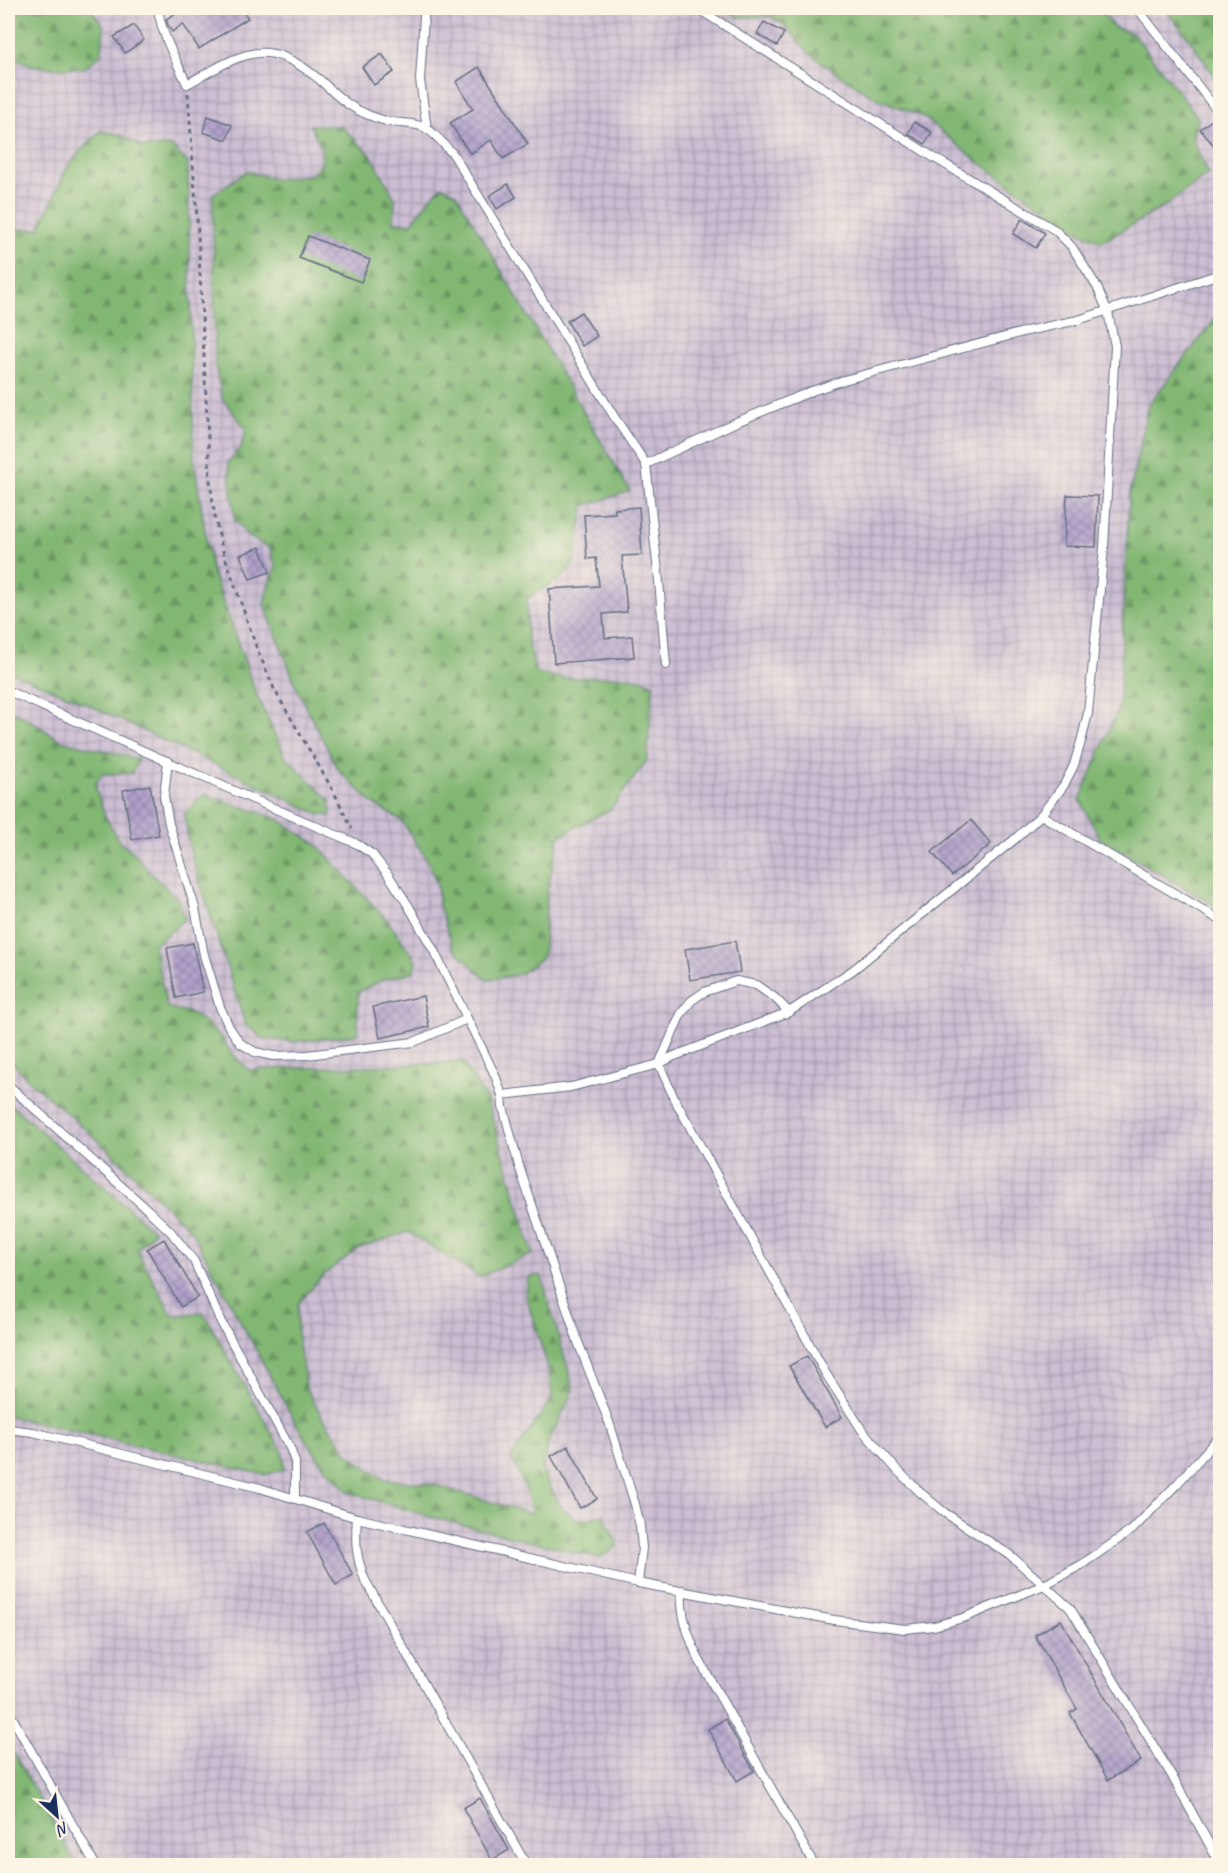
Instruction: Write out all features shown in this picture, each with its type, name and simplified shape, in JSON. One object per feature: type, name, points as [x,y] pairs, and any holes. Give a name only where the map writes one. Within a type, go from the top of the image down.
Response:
[{"type":"lane","points":[[158,8],[159,19],[187,84],[236,58],[258,52],[279,54],[300,64],[347,103],[363,113],[386,121],[408,123],[427,129],[453,154],[603,399],[646,464],[666,665]]},
{"type":"lane","points":[[423,8],[420,80],[427,129]]},
{"type":"lane","points":[[502,1095],[571,1087],[659,1064],[789,1012],[853,970],[1015,839],[1041,815],[1064,785],[1074,765],[1088,713],[1104,548],[1115,346],[1108,312],[1084,265],[1072,247],[1055,230],[933,158],[697,8]]},
{"type":"lane","points":[[1137,8],[1221,114]]},
{"type":"lane","points":[[646,464],[734,423],[844,380],[1108,312],[1221,274]]},
{"type":"lane","points":[[8,690],[355,843],[372,854],[403,897],[434,951],[495,1075],[502,1095],[503,1107],[519,1166],[578,1342],[616,1442],[635,1504],[642,1548],[638,1583]]},
{"type":"lane","points":[[168,761],[164,796],[169,824],[195,908],[204,955],[220,1007],[229,1027],[240,1043],[255,1052],[273,1056],[307,1055],[414,1042],[467,1019]]},
{"type":"lane","points":[[1041,815],[1221,920]]},
{"type":"lane","points":[[789,1012],[775,998],[756,985],[736,981],[691,1000],[681,1014],[659,1064],[674,1098],[826,1374],[862,1430],[921,1493],[945,1513],[1010,1555],[1070,1608],[1172,1776],[1221,1864]]},
{"type":"lane","points":[[8,1085],[148,1210],[171,1232],[195,1261],[221,1322],[290,1448],[295,1462],[295,1498]]},
{"type":"lane","points":[[8,1429],[63,1439],[260,1488],[357,1518],[638,1583],[834,1620],[905,1629],[934,1626],[963,1618],[1044,1585],[1081,1565],[1132,1530],[1221,1436]]},
{"type":"lane","points":[[357,1518],[355,1541],[357,1559],[364,1580],[527,1866]]},
{"type":"lane","points":[[682,1590],[681,1605],[684,1621],[697,1656],[815,1866]]},
{"type":"lane","points":[[8,1710],[96,1866]]},
{"type":"path","points":[[187,84],[198,233],[210,480],[215,518],[235,587],[275,691],[336,794],[351,824],[355,843]]},
{"type":"shaded area","points":[[8,8],[1220,8],[1220,1865],[8,1865]]},
{"type":"green space","points":[[8,8],[90,8],[104,26],[102,53],[85,68],[45,67],[16,59],[8,53]]},
{"type":"green space","points":[[720,8],[1098,8],[1114,27],[1134,34],[1199,119],[1192,137],[1208,174],[1165,206],[1102,242],[1078,231],[981,164],[922,116],[876,98],[836,73],[809,53],[786,27],[771,16],[739,17]]},
{"type":"green space","points":[[1164,8],[1220,8],[1220,84],[1187,36]]},
{"type":"green space","points":[[310,125],[341,126],[372,156],[395,199],[394,222],[411,224],[442,186],[456,193],[630,491],[584,506],[574,563],[560,579],[527,598],[527,638],[536,673],[565,678],[623,677],[653,684],[647,760],[611,809],[559,836],[547,892],[543,957],[520,974],[487,980],[453,948],[429,863],[402,821],[371,802],[338,769],[299,693],[264,604],[268,586],[276,568],[270,548],[249,537],[235,521],[228,462],[241,447],[246,429],[222,398],[215,365],[213,194],[247,171],[275,179],[311,175],[322,163],[321,147]]},
{"type":"green space","points":[[101,131],[121,135],[142,147],[171,146],[188,163],[194,460],[211,568],[257,696],[285,756],[330,800],[331,816],[321,815],[76,699],[8,671],[8,227],[10,229],[39,229],[67,168],[80,151]]},
{"type":"green space","points":[[1220,313],[1220,908],[1100,839],[1080,800],[1119,706],[1129,498],[1148,405]]},
{"type":"green space","points":[[8,709],[60,740],[138,759],[132,773],[101,774],[95,786],[105,816],[120,843],[134,852],[149,872],[178,899],[185,919],[154,945],[167,1007],[190,1013],[202,1020],[223,1039],[231,1053],[249,1070],[462,1061],[487,1100],[533,1254],[479,1277],[408,1232],[359,1248],[321,1277],[298,1304],[297,1332],[306,1388],[321,1415],[349,1455],[384,1479],[435,1485],[532,1514],[525,1486],[511,1458],[552,1398],[549,1371],[526,1296],[528,1277],[541,1275],[574,1390],[548,1443],[542,1471],[562,1509],[579,1520],[604,1515],[618,1546],[599,1558],[438,1519],[349,1492],[322,1464],[295,1422],[192,1232],[99,1141],[26,1078],[8,1057]]},
{"type":"green space","points":[[204,794],[276,818],[315,843],[388,921],[417,962],[413,972],[382,980],[358,992],[358,1034],[296,1042],[264,1039],[245,1024],[191,854],[184,814]]},
{"type":"green space","points":[[8,1102],[154,1231],[137,1250],[173,1316],[203,1312],[283,1453],[285,1469],[265,1475],[8,1416]]},
{"type":"green space","points":[[8,1743],[77,1865],[8,1865]]},
{"type":"building","points":[[185,8],[241,8],[248,18],[199,49],[183,24],[172,32],[168,25],[166,19]]},
{"type":"building","points":[[764,22],[784,33],[777,46],[757,34]]},
{"type":"building","points":[[134,25],[144,40],[125,53],[114,37]]},
{"type":"building","points":[[382,54],[394,72],[374,85],[362,67]]},
{"type":"building","points":[[479,67],[528,144],[503,159],[491,140],[470,154],[450,123],[473,109],[456,82]]},
{"type":"building","points":[[208,116],[232,125],[227,140],[203,132]]},
{"type":"building","points":[[1212,120],[1221,131],[1221,154],[1200,129]]},
{"type":"building","points":[[914,122],[932,132],[925,144],[908,134]]},
{"type":"building","points":[[508,184],[516,197],[497,209],[489,196]]},
{"type":"building","points":[[1022,219],[1045,233],[1036,248],[1013,234]]},
{"type":"building","points":[[308,236],[370,260],[361,282],[299,258]]},
{"type":"building","points":[[581,312],[597,336],[582,346],[567,321]]},
{"type":"building","points":[[1067,495],[1098,496],[1096,547],[1064,546]]},
{"type":"building","points":[[639,507],[642,555],[622,556],[627,612],[603,614],[605,638],[632,636],[634,657],[554,663],[549,589],[599,586],[596,558],[587,559],[584,515],[615,513],[615,509]]},
{"type":"building","points":[[260,547],[270,572],[250,579],[240,555]]},
{"type":"building","points":[[150,785],[159,835],[132,840],[123,790]]},
{"type":"building","points":[[971,820],[991,844],[952,876],[932,852]]},
{"type":"building","points":[[735,941],[740,972],[690,980],[685,949]]},
{"type":"building","points":[[193,943],[203,992],[176,998],[167,948]]},
{"type":"building","points":[[423,996],[429,1027],[380,1038],[373,1007]]},
{"type":"building","points":[[164,1239],[198,1297],[181,1307],[147,1249]]},
{"type":"building","points":[[807,1356],[842,1417],[825,1427],[789,1366]]},
{"type":"building","points":[[568,1446],[597,1499],[580,1508],[551,1456]]},
{"type":"building","points":[[324,1523],[353,1575],[336,1585],[307,1532]]},
{"type":"building","points":[[1061,1620],[1141,1761],[1108,1780],[1070,1713],[1077,1709],[1035,1635]]},
{"type":"building","points":[[725,1719],[754,1771],[737,1781],[708,1729]]},
{"type":"building","points":[[480,1798],[509,1850],[492,1860],[463,1808]]}]
